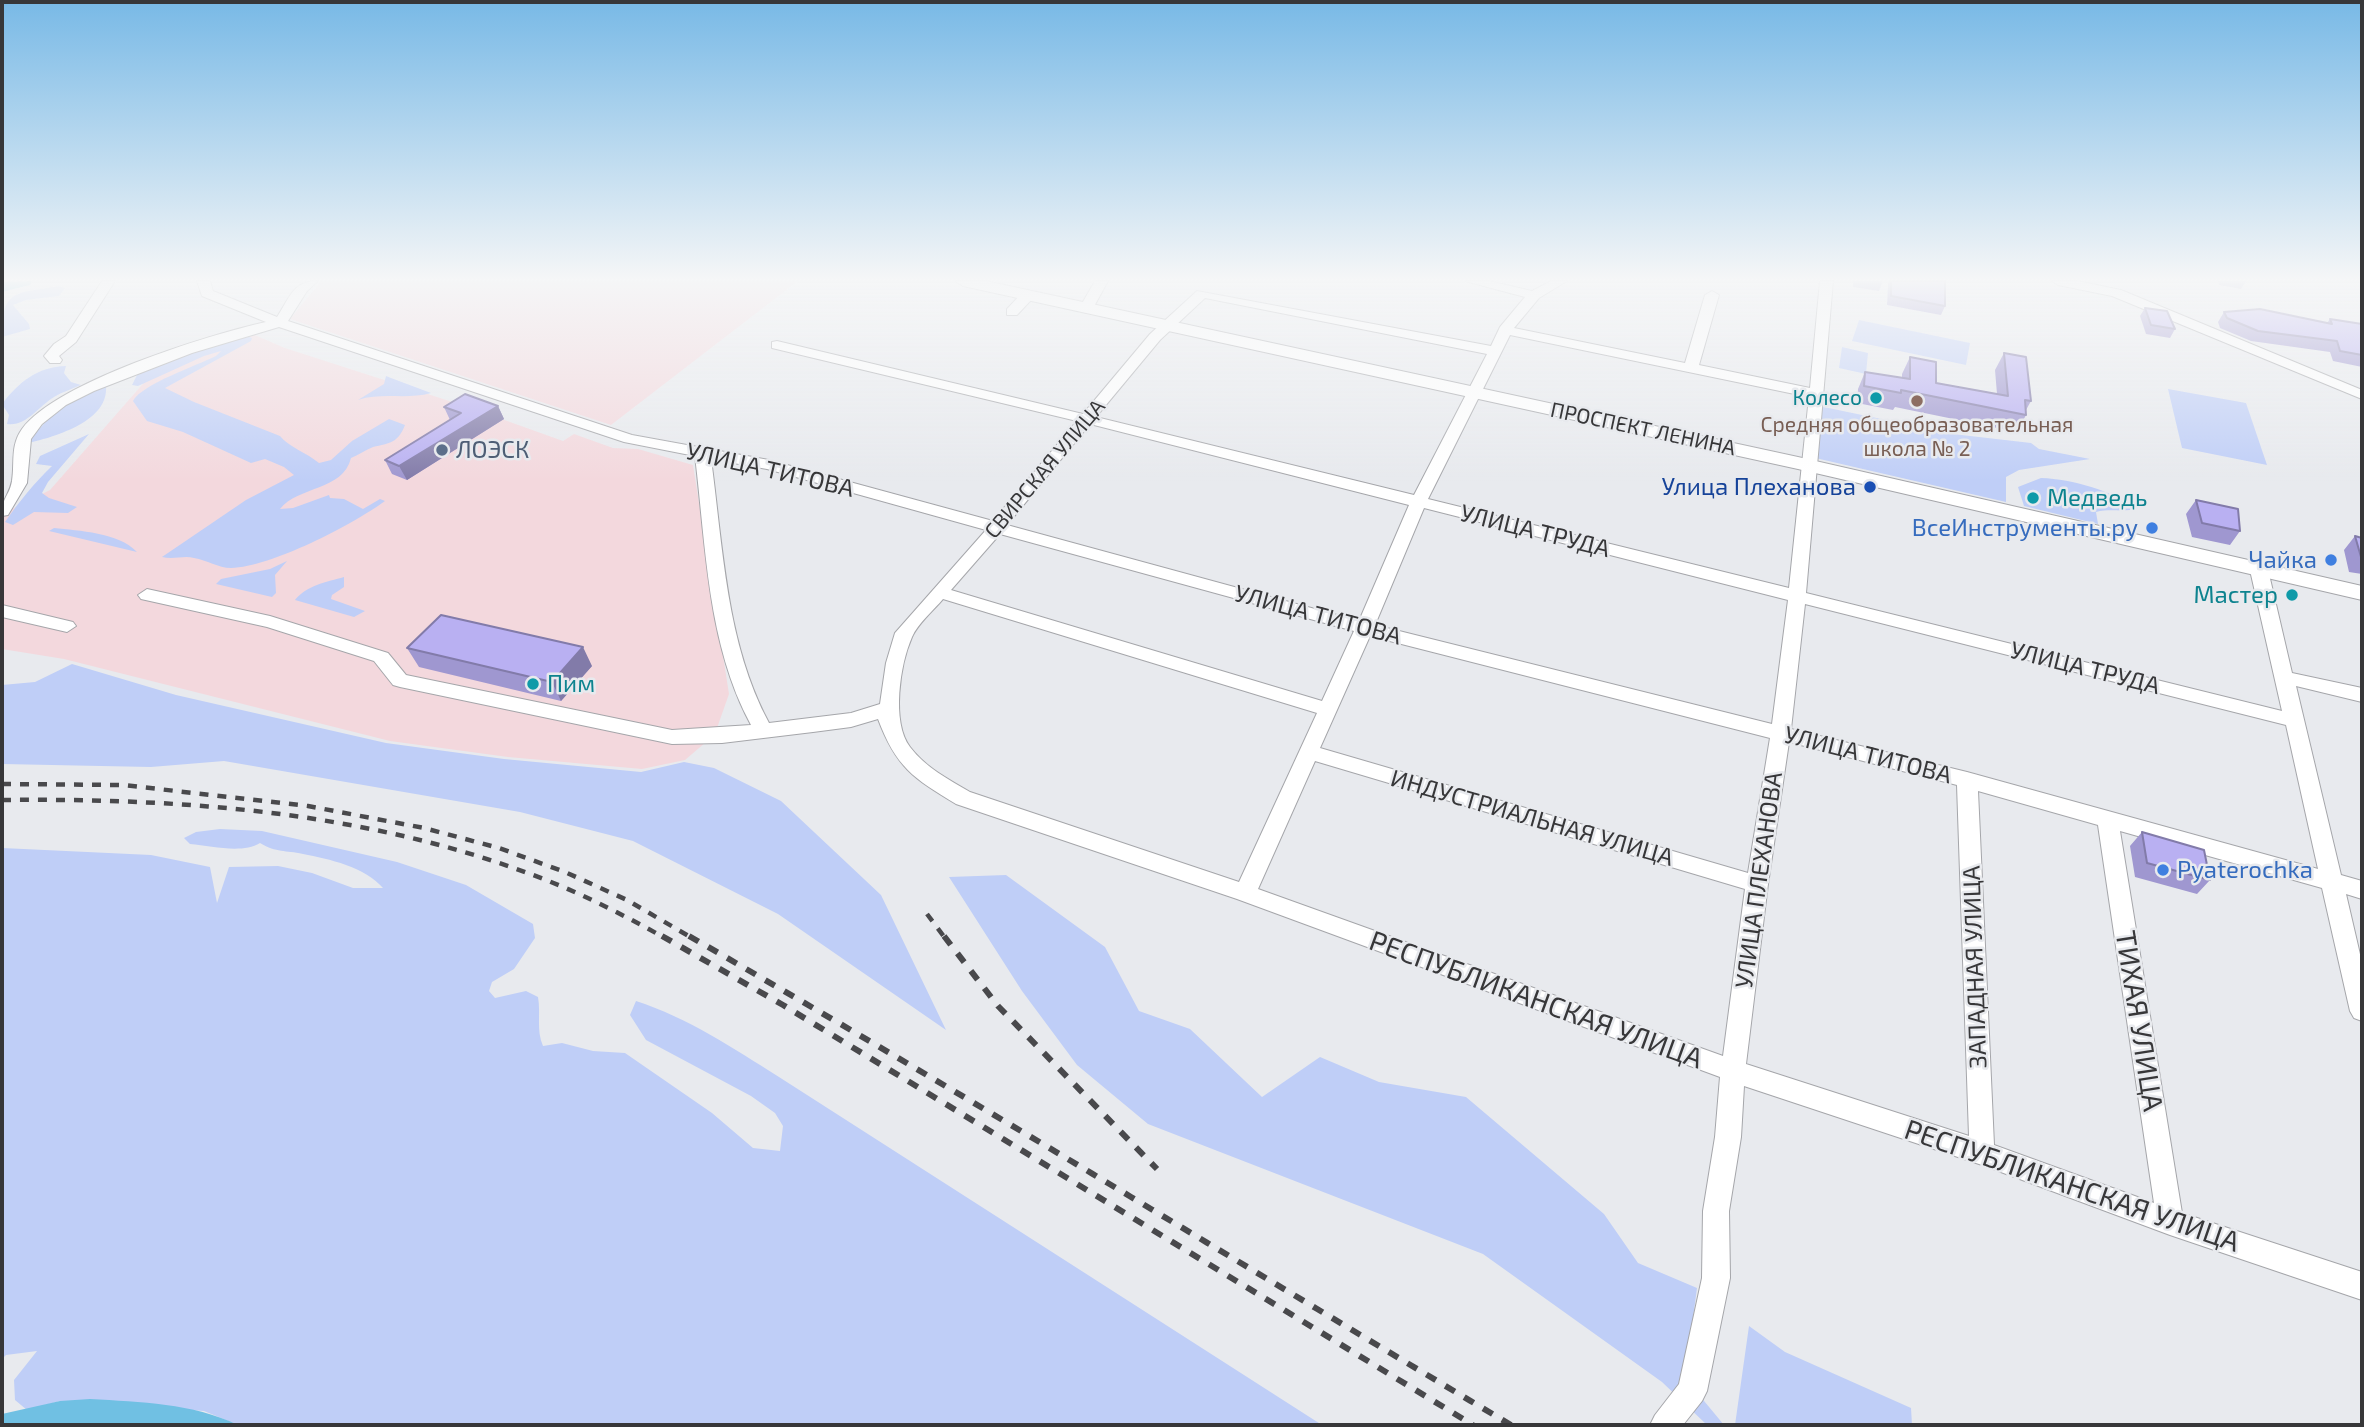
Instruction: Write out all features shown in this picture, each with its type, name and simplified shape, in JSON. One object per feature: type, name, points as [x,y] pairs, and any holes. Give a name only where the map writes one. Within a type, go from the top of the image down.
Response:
[{"type":"main road","name":"ПРОСПЕКТ ЛЕНИНА","points":[[1272,348],[1810,466],[2362,593]]},
{"type":"street","points":[[55,360],[51,356],[58,348]]},
{"type":"street","points":[[2,511],[12,499],[20,479],[18,458],[21,443],[45,413],[80,392],[191,348]]},
{"type":"street","name":"УЛИЦА ТИТОВА","points":[[354,348],[629,439],[768,465],[1364,628],[1967,780],[2362,890]]},
{"type":"street","name":"УЛИЦА ТРУДА","points":[[788,348],[1419,501],[2292,720]]},
{"type":"street","name":"СВИРСКАЯ УЛИЦА","points":[[943,588],[1149,348]]},
{"type":"street","name":"СВИРСКАЯ УЛИЦА","points":[[1477,348],[1495,351]]},
{"type":"street","points":[[1245,893],[1419,501],[1497,348]]},
{"type":"street","points":[[1593,348],[1818,394]]},
{"type":"street","points":[[1691,367],[1697,348]]},
{"type":"street","name":"УЛИЦА ПЛЕХАНОВА","points":[[1665,1425],[1692,1391],[1716,1278],[1716,1211],[1728,1137],[1732,1071],[1757,884],[1781,733],[1822,348]]},
{"type":"street","points":[[2248,348],[2362,395]]},
{"type":"street","points":[[702,453],[723,616],[743,693],[763,730]]},
{"type":"street","points":[[2259,570],[2362,1011]]},
{"type":"street","points":[[943,588],[1327,709]]},
{"type":"street","name":"РЕСПУБЛИКАНСКАЯ УЛИЦА","points":[[943,588],[904,633],[895,663],[888,719],[900,749],[923,774],[963,799],[1245,893],[1732,1071],[1982,1153],[2170,1222],[2362,1286]]},
{"type":"street","points":[[147,596],[271,622],[381,657],[400,680],[672,737],[722,736],[851,720],[888,709]]},
{"type":"street","points":[[2,611],[67,626]]},
{"type":"street","points":[[2283,677],[2362,695]]},
{"type":"street","name":"ИНДУСТРИАЛЬНАЯ УЛИЦА","points":[[1308,751],[1757,884]]},
{"type":"street","name":"ЗАПАДНАЯ УЛИЦА","points":[[1967,780],[1982,1153]]},
{"type":"street","name":"ТИХАЯ УЛИЦА","points":[[2108,819],[2170,1222]]},
{"type":"shaded area","points":[[205,348],[239,348],[165,388],[280,436],[319,463],[331,460],[352,441],[389,419],[405,425],[393,441],[351,458],[339,477],[298,496],[280,509],[293,508],[329,495],[330,498],[344,499],[363,509],[380,499],[385,501],[311,543],[248,566],[226,568],[190,557],[162,557],[246,500],[294,475],[284,467],[265,459],[251,463],[183,432],[147,421],[133,401],[147,388],[216,356],[221,351],[138,386],[132,385],[138,373]]},
{"type":"shaded area","points":[[217,348],[284,348],[563,441],[574,434],[613,448],[638,449],[693,465],[729,694],[717,728],[706,742],[685,760],[642,769],[508,757],[390,741],[64,659],[2,649],[2,514],[50,490],[148,378]]},
{"type":"shaded area","points":[[377,348],[712,348],[611,425]]},
{"type":"shaded area","points":[[1842,348],[1868,353],[1866,374],[1839,368]]},
{"type":"shaded area","points":[[1883,348],[1969,348],[1966,365]]},
{"type":"shaded area","points":[[66,366],[64,373],[71,382],[81,385],[54,397],[26,419],[7,424],[9,415],[2,404],[15,389],[37,373]]},
{"type":"shaded area","points":[[386,376],[431,393],[358,400],[384,384]]},
{"type":"shaded area","points":[[106,386],[105,398],[90,418],[66,431],[29,443],[44,423],[62,408]]},
{"type":"shaded area","points":[[2168,389],[2246,403],[2267,465],[2182,448]]},
{"type":"shaded area","points":[[1819,406],[1953,434],[2031,443],[2039,449],[2090,459],[2019,470],[2006,477],[2006,502],[1811,457]]},
{"type":"shaded area","points":[[89,434],[48,482],[42,493],[77,507],[68,513],[34,512],[13,525],[5,522],[27,492],[52,466],[36,464],[40,456]]},
{"type":"shaded area","points":[[2041,478],[2091,487],[2138,508],[2096,512],[2098,524],[2024,506],[2018,487]]},
{"type":"shaded area","points":[[54,528],[109,536],[129,545],[137,552],[49,531]]},
{"type":"shaded area","points":[[287,561],[275,575],[276,593],[272,597],[216,584],[221,579],[270,569]]},
{"type":"shaded area","points":[[344,577],[344,587],[332,595],[331,599],[365,611],[354,617],[295,600],[311,587]]},
{"type":"shaded area","points":[[72,664],[176,695],[386,743],[504,759],[641,772],[684,762],[714,768],[781,801],[881,895],[946,1030],[778,914],[633,841],[520,812],[224,761],[151,767],[2,764],[2,685],[35,682]]},
{"type":"shaded area","points":[[220,829],[262,831],[397,862],[466,885],[533,924],[535,938],[514,969],[492,982],[489,991],[495,998],[526,991],[538,997],[543,1046],[562,1043],[593,1051],[625,1053],[712,1113],[753,1148],[780,1151],[783,1126],[775,1113],[751,1096],[646,1040],[630,1015],[636,1001],[674,1016],[710,1034],[762,1066],[1322,1425],[238,1425],[204,1411],[60,1401],[27,1410],[15,1400],[14,1380],[37,1351],[6,1355],[2,1359],[2,848],[151,855],[210,867],[217,903],[229,867],[278,866],[312,873],[353,888],[383,888],[357,869],[324,858],[276,850],[260,843],[245,848],[227,848],[190,844],[184,838],[196,832]]},
{"type":"shaded area","points":[[1006,875],[1105,947],[1139,1011],[1190,1029],[1262,1097],[1320,1057],[1379,1082],[1466,1097],[1604,1214],[1638,1263],[1697,1288],[1685,1378],[1724,1425],[1707,1425],[1662,1382],[1483,1254],[1148,1124],[1077,1065],[1022,991],[949,877]]},
{"type":"shaded area","points":[[1749,1326],[1785,1352],[1911,1408],[1912,1425],[1735,1425]]},
{"type":"shaded area","points":[[90,1399],[184,1408],[238,1425],[2,1425],[2,1414],[60,1401]]},
{"type":"building","points":[[2339,348],[2362,348],[2362,355],[2340,351]]},
{"type":"building","points":[[2004,353],[2026,357],[2031,401],[2025,400],[2026,415],[1901,390],[1901,393],[1864,386],[1865,372],[1910,379],[1910,357],[1936,362],[1936,383],[2008,396]]},
{"type":"building","points":[[465,394],[498,406],[399,466],[385,460],[461,413],[444,407]]},
{"type":"building","points":[[2196,500],[2238,509],[2240,531],[2202,523]]},
{"type":"building","points":[[2355,536],[2362,538],[2362,558],[2361,557]]},
{"type":"building","points":[[441,615],[583,647],[552,682],[407,648]]},
{"type":"building","points":[[2142,832],[2204,850],[2210,880],[2147,863]]},
{"type":"railway","points":[[2,784],[123,785],[308,806],[424,828],[499,848],[565,872],[627,900],[692,938]]},
{"type":"railway","points":[[2,800],[140,802],[278,814],[346,824],[480,857],[546,880],[607,907],[665,938]]},
{"type":"railway","points":[[927,914],[945,938]]},
{"type":"railway","points":[[662,936],[783,1005],[1473,1425]]},
{"type":"railway","points":[[689,936],[1511,1425]]},
{"type":"railway","points":[[944,936],[998,1006],[1157,1169]]},
{"type":"place","name":"Колесо","points":[[1876,398]]},
{"type":"place","name":"Средняя общеобразовательная школа № 2","points":[[1917,401]]},
{"type":"place","name":"ЛОЭСК","points":[[442,450]]},
{"type":"place","name":"Улица Плеханова","points":[[1870,487]]},
{"type":"place","name":"Медведь","points":[[2033,498]]},
{"type":"place","name":"ВсеИнструменты.ру","points":[[2152,528]]},
{"type":"place","name":"Чайка","points":[[2331,560]]},
{"type":"place","name":"Мастер","points":[[2292,595]]},
{"type":"place","name":"Пим","points":[[533,684]]},
{"type":"place","name":"Pyaterochka","points":[[2163,870]]}]
